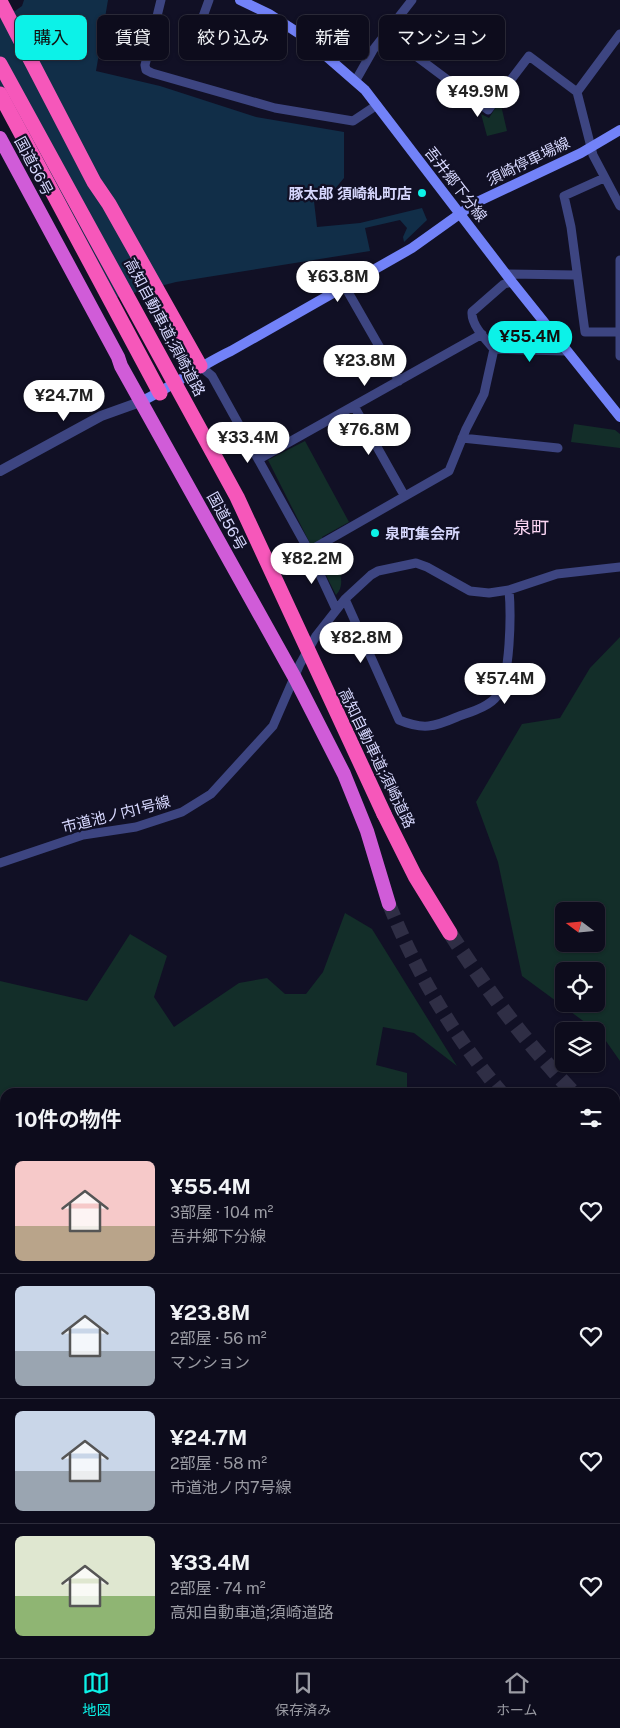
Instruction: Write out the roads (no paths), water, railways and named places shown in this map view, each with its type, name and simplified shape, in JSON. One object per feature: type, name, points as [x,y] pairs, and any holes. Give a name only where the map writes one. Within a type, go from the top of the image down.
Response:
[{"type":"highway","points":[[0,1],[94,182],[109,204],[161,300],[200,366]]},
{"type":"highway","name":"高知自動車道;須崎道路","points":[[0,64],[237,497],[384,814],[415,876],[450,933]]},
{"type":"highway","points":[[0,94],[160,393]]},
{"type":"highway","name":"国道56号","points":[[0,138],[140,402],[295,678],[344,774],[356,801],[389,904]]},
{"type":"main road","name":"吾井郷下分線","points":[[240,0],[251,2],[303,36],[356,80],[565,350],[620,417]]},
{"type":"main road","name":"須崎停車場線","points":[[140,402],[178,383],[200,366],[231,351],[412,248],[459,212],[590,147],[620,130]]},
{"type":"street","points":[[160,0],[144,65],[146,70],[152,73],[275,108],[353,121],[377,105]]},
{"type":"street","points":[[204,15],[209,0]]},
{"type":"street","points":[[400,15],[412,0]]},
{"type":"street","points":[[577,92],[620,34]]},
{"type":"street","points":[[356,80],[379,43]]},
{"type":"street","points":[[421,60],[488,110],[529,56],[577,92],[590,147],[604,178],[620,206]]},
{"type":"street","points":[[604,178],[564,196],[571,227],[585,332],[620,332]]},
{"type":"street","points":[[620,260],[620,356]]},
{"type":"street","points":[[494,349],[472,317],[475,308],[509,278],[576,275]]},
{"type":"street","points":[[344,285],[399,381]]},
{"type":"street","points":[[259,459],[482,334]]},
{"type":"street","points":[[494,349],[565,350]]},
{"type":"street","points":[[309,551],[449,471],[462,438],[484,394],[494,349]]},
{"type":"street","points":[[200,366],[212,376],[259,459],[309,551],[336,609]]},
{"type":"street","points":[[0,471],[101,416],[140,402]]},
{"type":"street","points":[[354,406],[404,495]]},
{"type":"street","points":[[462,438],[558,448]]},
{"type":"street","name":"市道池ノ内1号線","points":[[0,863],[83,835],[136,827],[191,808],[212,794],[273,726],[316,636],[336,609],[371,575],[410,563],[427,567],[470,591],[489,593],[509,590],[557,574],[620,567]]},
{"type":"street","points":[[346,599],[398,720],[424,727],[435,727],[486,704],[497,696],[501,689],[505,680],[510,623],[509,590]]},
{"type":"water","points":[[24,0],[108,0],[105,15],[97,15],[98,60],[96,71],[160,86],[256,117],[344,132],[344,178],[334,190],[313,193],[317,227],[360,223],[422,208],[427,220],[404,242],[403,237],[407,228],[400,220],[365,228],[370,251],[176,282],[114,298],[0,109],[0,4],[15,11],[22,6]]},
{"type":"tunnel","points":[[389,904],[412,955],[438,1003],[467,1048],[498,1088]]},
{"type":"tunnel","points":[[450,933],[508,1016],[569,1088]]},
{"type":"place","name":"豚太郎 須崎糺町店","points":[[422,193]]},
{"type":"place","name":"泉町集会所","points":[[375,533]]},
{"type":"district","name":"泉町","points":[[531,527]]}]
